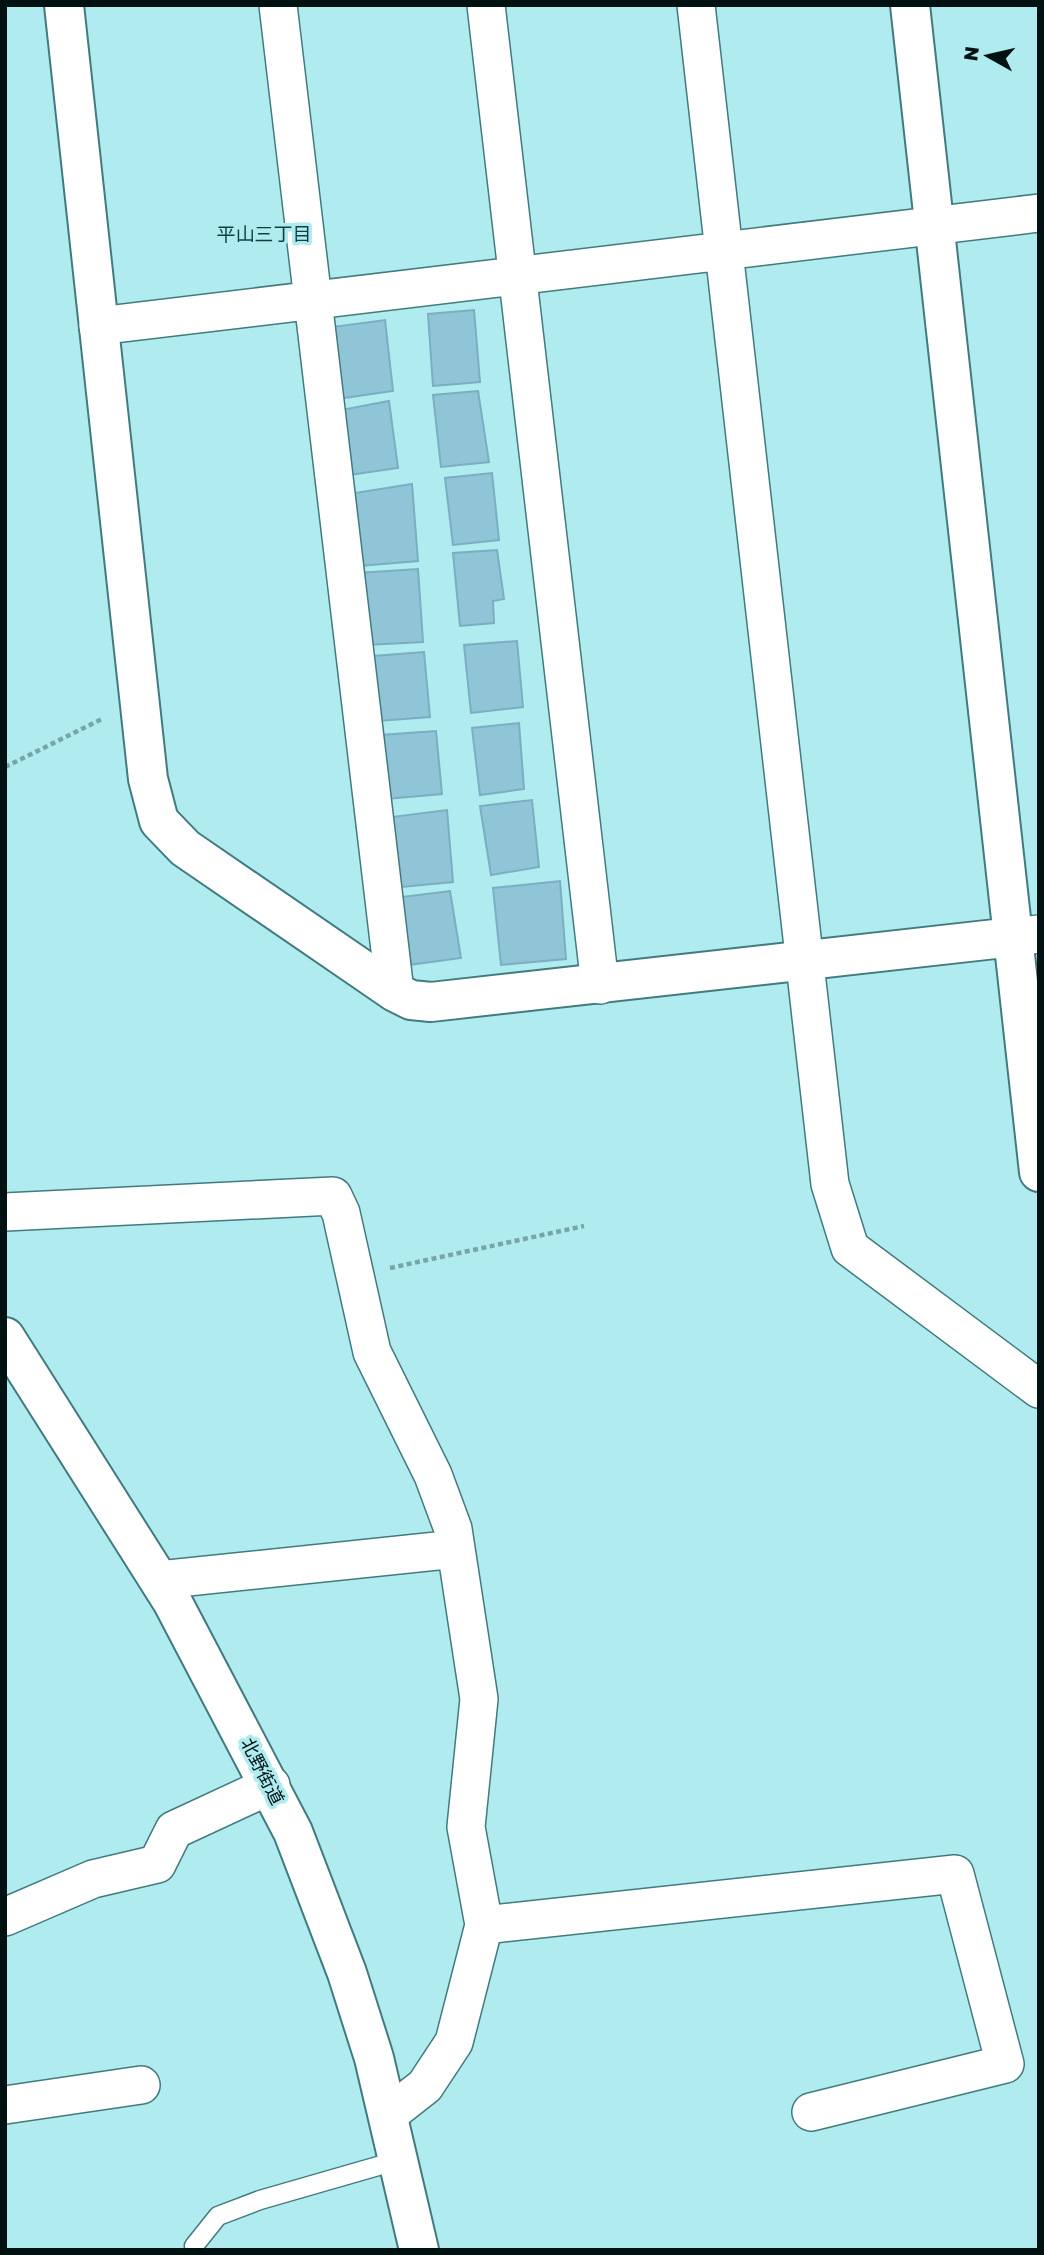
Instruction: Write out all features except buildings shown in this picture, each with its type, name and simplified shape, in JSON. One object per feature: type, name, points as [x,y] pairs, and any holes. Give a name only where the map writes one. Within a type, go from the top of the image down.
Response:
[{"type":"street","points":[[64,5],[148,779],[159,821],[185,848],[395,992],[411,1000],[431,1002],[600,985],[1026,935]]},
{"type":"street","points":[[278,5],[395,992]]},
{"type":"street","points":[[486,5],[600,985]]},
{"type":"street","points":[[696,5],[830,1184],[850,1248],[1039,1389]]},
{"type":"street","points":[[910,5],[935,225],[1026,935],[1039,1172]]},
{"type":"street","points":[[98,326],[1039,213]]},
{"type":"street","points":[[5,1212],[333,1196],[341,1213],[372,1352],[433,1475],[453,1529],[479,1699],[466,1827],[484,1925],[454,2042],[425,2086],[388,2115]]},
{"type":"street","name":"北野街道","points":[[5,1337],[159,1580],[271,1785],[293,1832],[347,1973],[374,2058],[419,2250]]},
{"type":"street","points":[[159,1580],[456,1549]]},
{"type":"street","points":[[5,1917],[93,1879],[157,1864],[174,1830],[271,1785]]},
{"type":"street","points":[[484,1925],[955,1874],[1005,2064],[811,2112]]},
{"type":"street","points":[[5,2105],[141,2085]]},
{"type":"lane","points":[[190,2249],[218,2216],[260,2200],[399,2160]]},
{"type":"path","points":[[5,767],[97,721]]},
{"type":"path","points":[[355,1276],[584,1226]]},
{"type":"district","name":"平山三丁目","points":[[264,233]]}]
